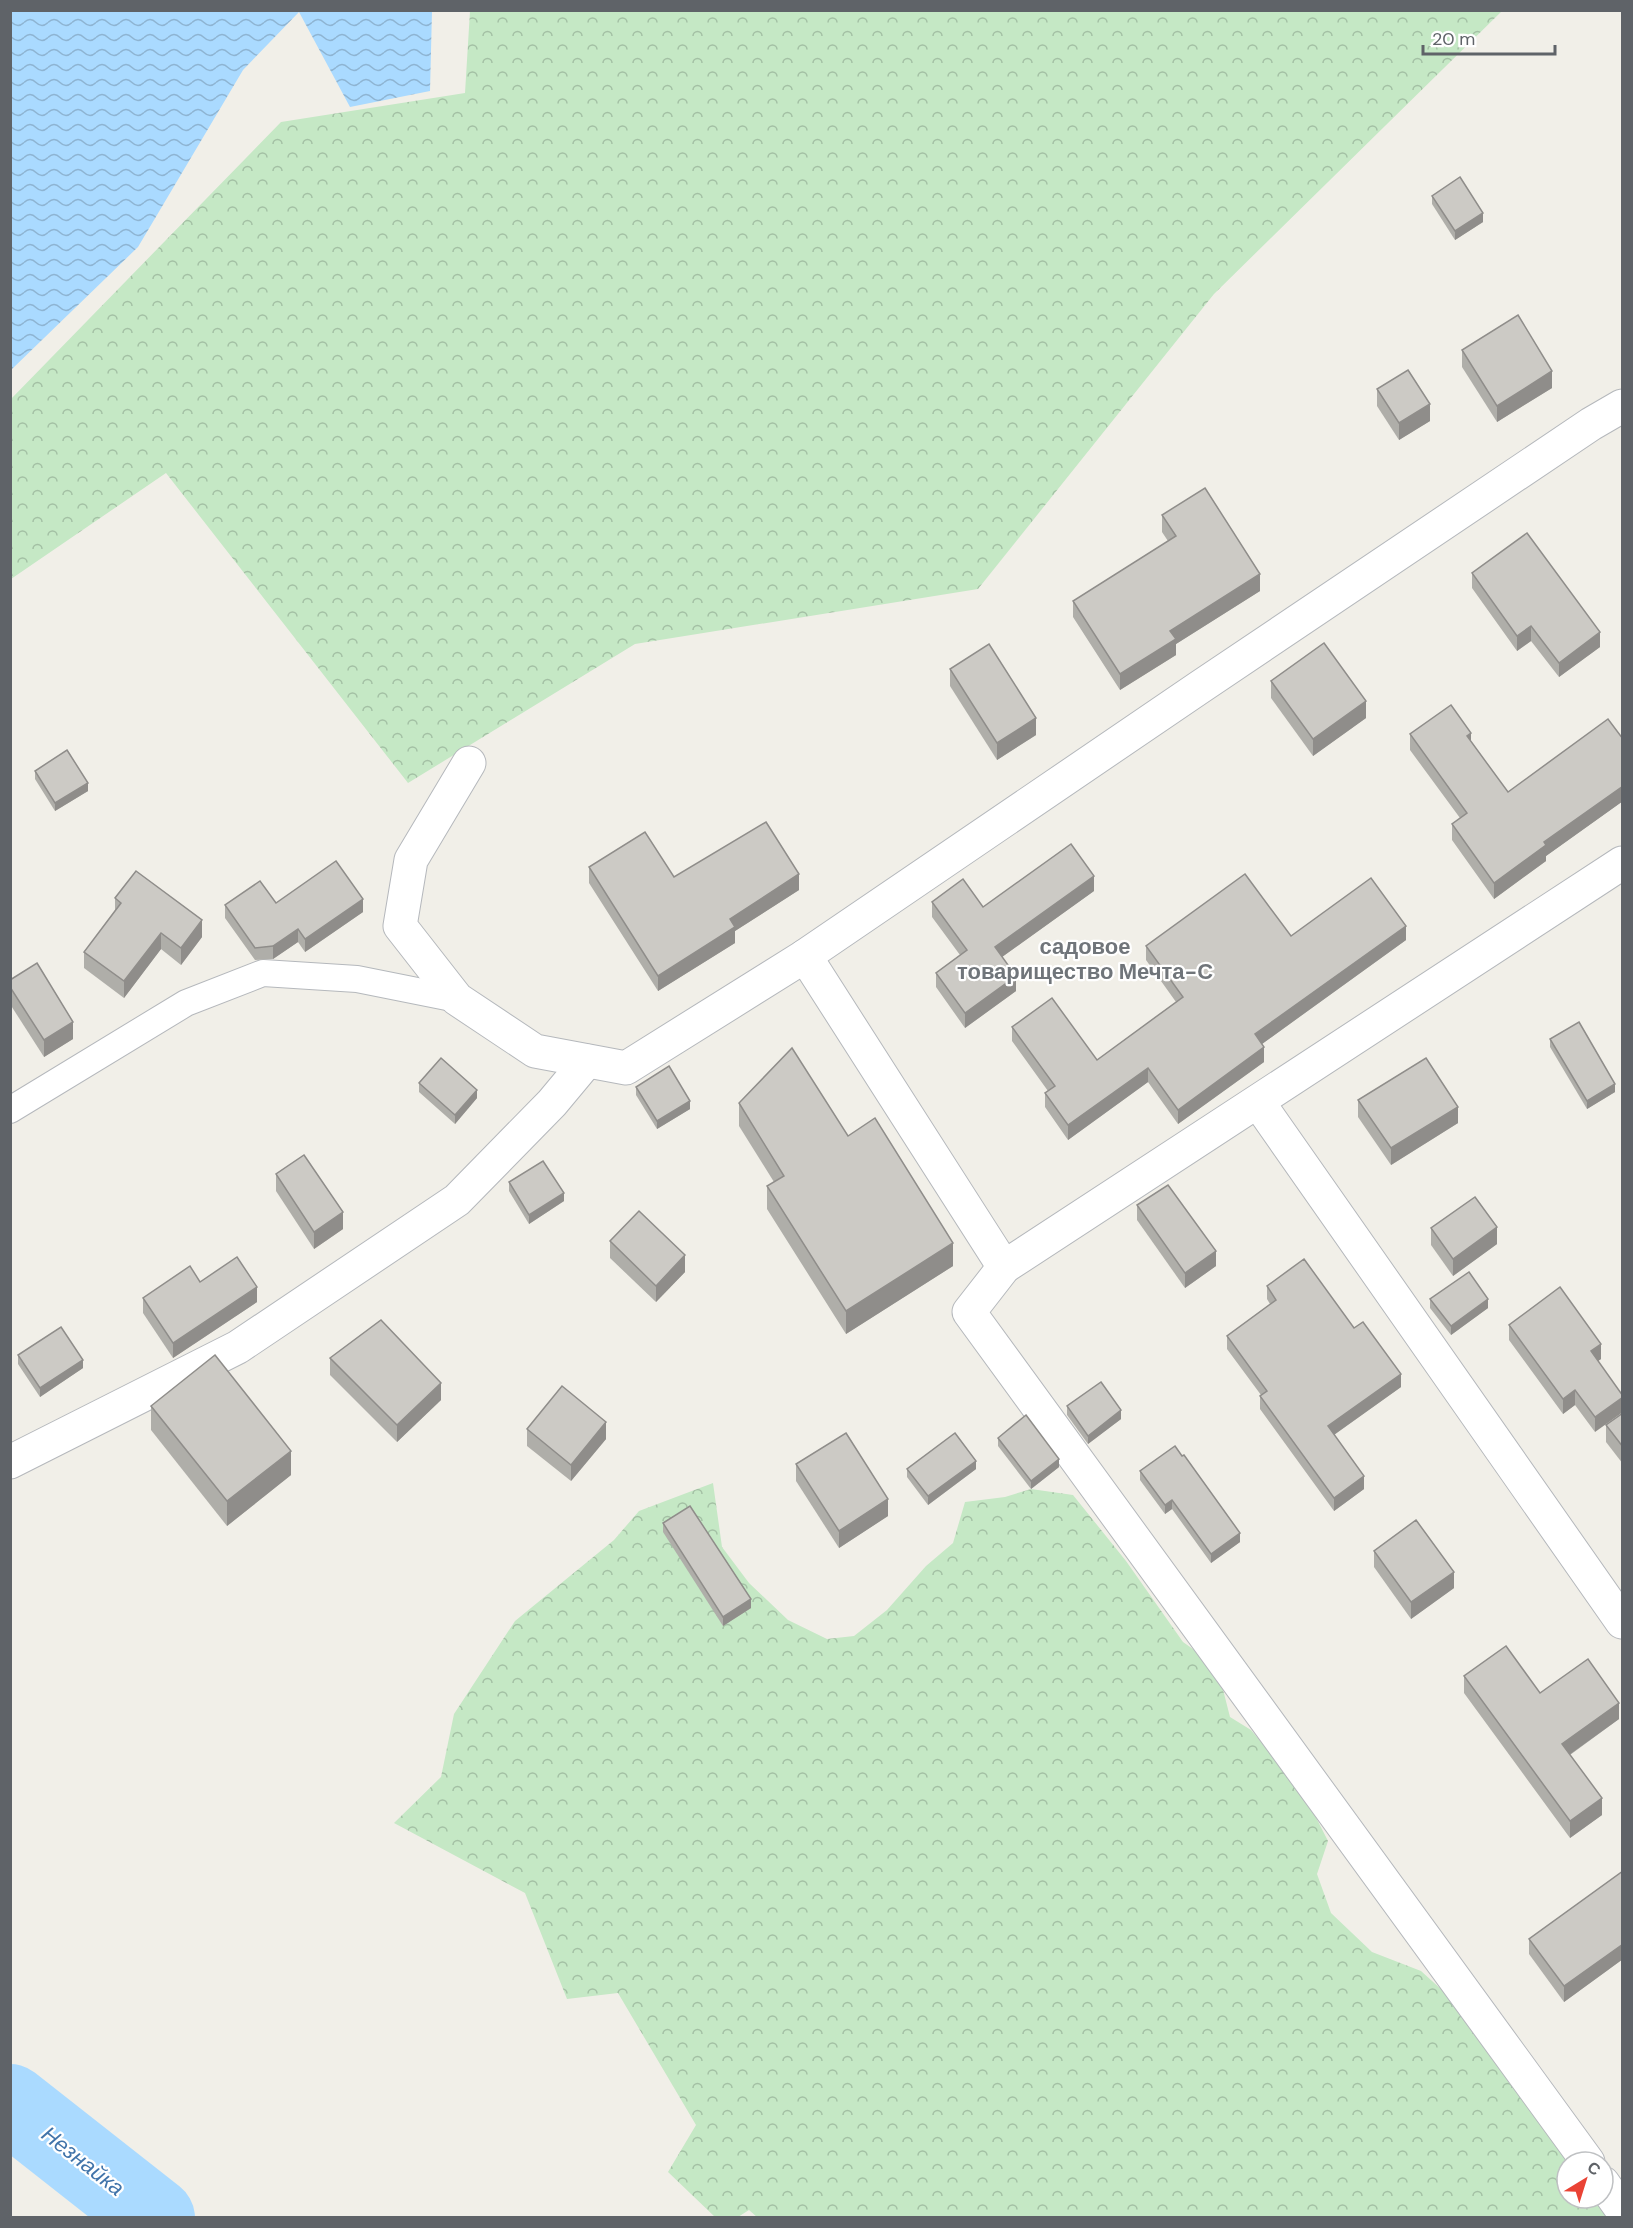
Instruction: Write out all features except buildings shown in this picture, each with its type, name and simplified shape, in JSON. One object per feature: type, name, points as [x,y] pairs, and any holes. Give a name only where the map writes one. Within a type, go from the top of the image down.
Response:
[{"type":"street","points":[[468,763],[411,860],[400,926],[457,999],[535,1051],[626,1068],[805,956],[1581,430],[1623,406]]},
{"type":"street","points":[[1578,2150],[969,1312],[1004,1267],[1623,863]]},
{"type":"street","points":[[805,956],[1004,1267]]},
{"type":"street","points":[[10,1462],[238,1347],[457,1200],[552,1103],[587,1061]]},
{"type":"street","points":[[1258,1102],[1623,1622]]},
{"type":"lane","points":[[10,1110],[186,1003],[263,973],[357,978],[457,999]]},
{"type":"green space","points":[[470,11],[1502,11],[1214,294],[978,589],[635,644],[408,783],[166,473],[11,579],[11,399],[281,122],[465,93]]},
{"type":"green space","points":[[713,1483],[722,1547],[749,1583],[788,1620],[827,1639],[854,1636],[887,1610],[926,1566],[953,1543],[965,1502],[1005,1497],[1031,1489],[1073,1495],[1126,1561],[1183,1642],[1217,1666],[1230,1717],[1251,1730],[1303,1792],[1328,1841],[1317,1874],[1331,1913],[1372,1952],[1421,1971],[1474,2019],[1573,2150],[1555,2150],[1555,2210],[1615,2210],[1622,2217],[758,2218],[749,2210],[738,2217],[715,2217],[668,2172],[696,2125],[618,1993],[567,1999],[525,1893],[394,1823],[441,1777],[454,1714],[515,1621],[614,1540],[639,1511]]},
{"type":"water","points":[[11,10],[432,11],[430,91],[350,107],[299,12],[243,70],[138,247],[11,370]]},
{"type":"waterway","name":"Незнайка","points":[[10,2104],[155,2218]]},
{"type":"district","name":"садовое товарищество Мечта-С","points":[[1085,958]]}]
